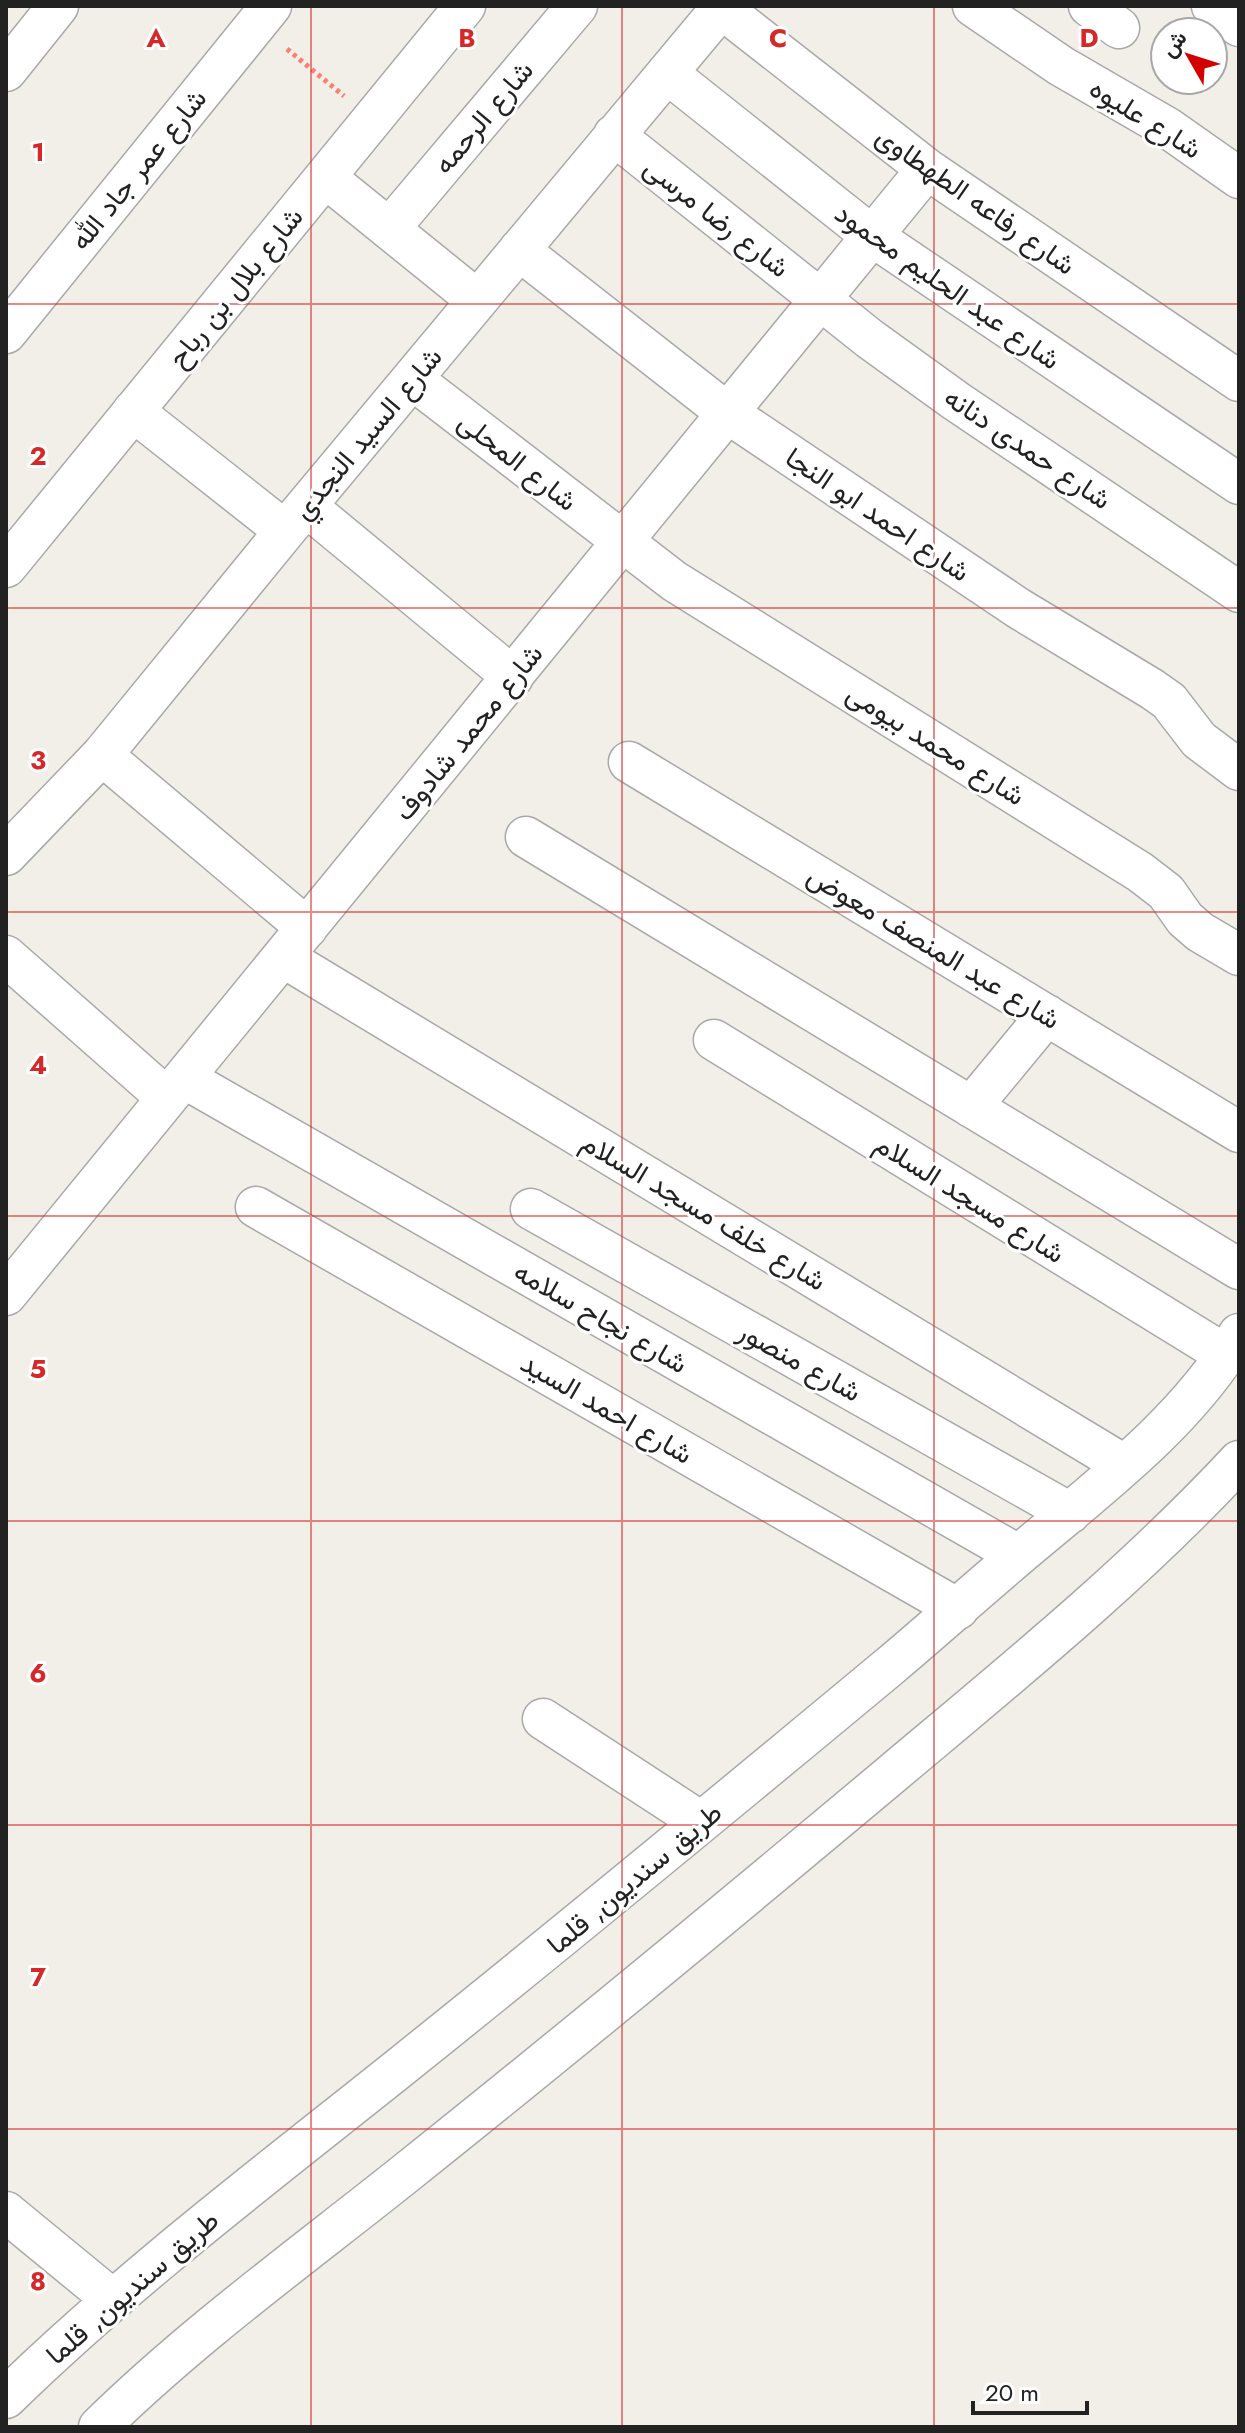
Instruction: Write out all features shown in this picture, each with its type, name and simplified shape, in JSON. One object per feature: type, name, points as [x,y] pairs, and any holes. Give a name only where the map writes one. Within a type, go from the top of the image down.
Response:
[{"type":"street","points":[[6,71],[58,6]]},
{"type":"street","name":"شارع بلال بن رباح","points":[[6,567],[465,6]]},
{"type":"street","name":"شارع الرحمه","points":[[389,229],[577,6]]},
{"type":"street","name":"شارع عليوه","points":[[973,6],[1061,66],[1168,128],[1239,178]]},
{"type":"street","points":[[1212,6],[1239,26]]},
{"type":"street","name":"شارع السيد النجدي","points":[[6,855],[102,755],[295,518],[722,7]]},
{"type":"street","name":"شارع رفاعه الطهطاوى","points":[[722,7],[927,169],[1239,381]]},
{"type":"street","name":"شارع عمر جاد الله","points":[[6,333],[263,15]]},
{"type":"street","name":"شارع عبد الحليم محمود","points":[[667,73],[872,236],[1239,484]]},
{"type":"street","name":"شارع رضا مرسى","points":[[614,135],[820,299]]},
{"type":"street","name":"شارع محمد شادوف","points":[[6,1295],[927,169]]},
{"type":"street","points":[[325,177],[477,300]]},
{"type":"street","name":"شارع احمد ابو النجا","points":[[519,250],[726,412],[1018,608],[1169,701],[1199,740],[1239,770]]},
{"type":"street","name":"شارع حمدى دنانه","points":[[820,299],[956,401],[1239,592]]},
{"type":"street","name":"شارع المحلى","points":[[412,379],[623,543]]},
{"type":"street","points":[[133,411],[295,518],[513,677]]},
{"type":"street","name":"شارع محمد بيومى","points":[[623,543],[696,595],[1140,872],[1166,892],[1192,925],[1239,955]]},
{"type":"street","name":"شارع خلف مسجد السلام","points":[[102,755],[295,942],[1124,1465]]},
{"type":"street","name":"شارع عبد المنصف معوض","points":[[629,762],[1239,1132]]},
{"type":"street","points":[[526,837],[1239,1269]]},
{"type":"street","name":"شارع نجاح سلامه","points":[[6,956],[176,1088],[1018,1555]]},
{"type":"street","points":[[971,1107],[1047,1015]]},
{"type":"street","name":"شارع مسجد السلام","points":[[714,1040],[1233,1345]]},
{"type":"street","name":"شارع احمد السيد","points":[[256,1207],[958,1609]]},
{"type":"street","name":"شارع منصور","points":[[531,1209],[1070,1513]]},
{"type":"street","name":"طريق سنديون, قلما","points":[[6,2398],[170,2251],[606,1902],[1070,1513],[1160,1431],[1233,1345]]},
{"type":"street","points":[[99,2427],[188,2347],[708,1929],[1039,1651],[1188,1516],[1239,1461]]},
{"type":"street","points":[[543,1719],[701,1822]]},
{"type":"street","points":[[6,2212],[113,2300]]},
{"type":"path","points":[[263,15],[372,120]]}]
